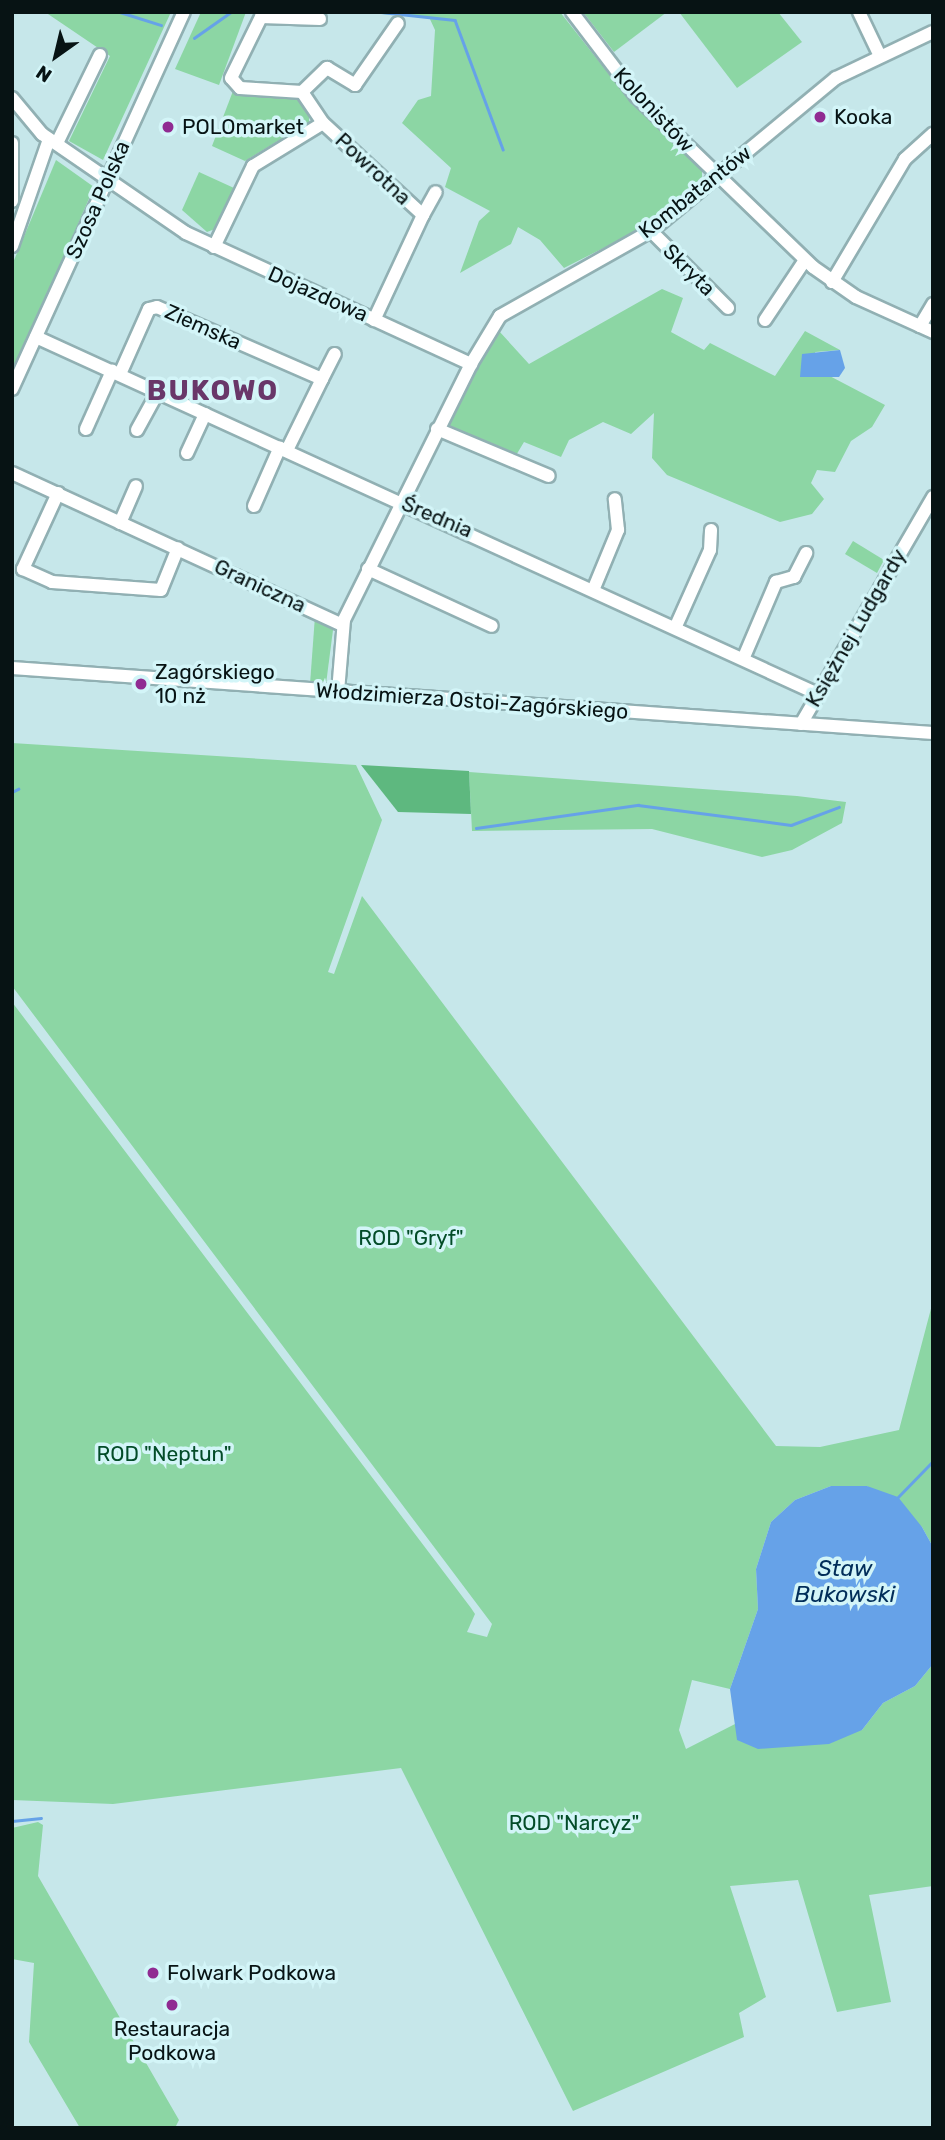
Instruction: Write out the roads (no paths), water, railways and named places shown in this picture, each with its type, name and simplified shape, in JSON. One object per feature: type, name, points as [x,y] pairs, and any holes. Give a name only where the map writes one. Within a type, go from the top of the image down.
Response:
[{"type":"street","name":"Szosa Polska","points":[[12,388],[184,12]]},
{"type":"street","name":"Kolonistów","points":[[572,12],[636,96],[804,260],[832,282],[933,332]]},
{"type":"street","points":[[859,12],[880,56]]},
{"type":"street","points":[[320,19],[261,17],[231,78],[240,88],[302,92],[327,68],[355,85],[398,23]]},
{"type":"street","name":"Kombatantów","points":[[471,364],[500,316],[651,231],[820,89],[880,56],[933,33]]},
{"type":"street","points":[[12,246],[53,141],[100,55]]},
{"type":"street","name":"Powrotna","points":[[302,92],[323,122],[422,215]]},
{"type":"street","name":"Dojazdowa","points":[[12,98],[53,141],[214,247],[471,364]]},
{"type":"street","name":"Powrotna","points":[[214,247],[253,166],[323,122]]},
{"type":"street","points":[[832,282],[905,159],[933,134]]},
{"type":"street","points":[[12,143],[12,201]]},
{"type":"street","points":[[14,186],[34,188]]},
{"type":"street","name":"Powrotna","points":[[374,320],[422,215],[436,192]]},
{"type":"street","name":"Skryta","points":[[651,231],[728,308]]},
{"type":"street","points":[[765,320],[804,260]]},
{"type":"street","points":[[920,326],[933,304]]},
{"type":"street","name":"Ziemska","points":[[116,372],[149,309],[157,307],[322,379]]},
{"type":"street","name":"Średnia","points":[[36,337],[159,390],[205,414],[593,588],[818,694]]},
{"type":"street","points":[[254,506],[335,354]]},
{"type":"street","points":[[338,692],[342,625],[400,500],[471,364]]},
{"type":"street","points":[[86,429],[116,372]]},
{"type":"street","points":[[137,429],[159,390]]},
{"type":"street","points":[[187,453],[205,414]]},
{"type":"street","points":[[437,429],[549,476]]},
{"type":"street","name":"Graniczna","points":[[12,473],[342,625]]},
{"type":"street","points":[[120,523],[136,486]]},
{"type":"street","points":[[58,494],[18,567],[52,582],[161,590],[178,548]]},
{"type":"street","name":"Księżnej Ludgardy","points":[[800,724],[933,497]]},
{"type":"street","points":[[593,588],[618,530],[615,499]]},
{"type":"street","points":[[676,626],[710,550],[711,530]]},
{"type":"street","points":[[744,657],[776,582],[794,577],[806,553]]},
{"type":"street","points":[[368,569],[492,626]]},
{"type":"street","name":"Włodzimierza Ostoi-Zagórskiego","points":[[12,668],[933,733]]},
{"type":"water","points":[[840,350],[845,368],[839,377],[800,377],[802,354]]},
{"type":"water","name":"Staw Bukowski","points":[[831,1486],[867,1486],[898,1497],[922,1527],[933,1547],[933,1664],[915,1686],[883,1703],[862,1730],[829,1744],[758,1749],[737,1740],[730,1689],[758,1609],[756,1569],[771,1522],[795,1500]]},
{"type":"waterway","points":[[120,12],[161,25]]},
{"type":"waterway","points":[[194,38],[231,12]]},
{"type":"waterway","points":[[381,12],[455,20],[503,149]]},
{"type":"waterway","points":[[12,792],[18,789]]},
{"type":"waterway","points":[[476,828],[638,805],[791,825],[839,807]]},
{"type":"waterway","points":[[898,1497],[933,1461]]},
{"type":"waterway","points":[[12,1821],[41,1818]]},
{"type":"place","name":"Kooka","points":[[820,117]]},
{"type":"place","name":"POLOmarket","points":[[168,127]]},
{"type":"place","name":"Zagórskiego 10 nż","points":[[141,684]]},
{"type":"place","name":"Folwark Podkowa","points":[[153,1973]]},
{"type":"place","name":"Restauracja Podkowa","points":[[172,2005]]},
{"type":"district","name":"BUKOWO","points":[[213,391]]},
{"type":"park label","name":"ROD \"Gryf\"","points":[[411,1238]]},
{"type":"park label","name":"ROD \"Neptun\"","points":[[164,1454]]},
{"type":"park label","name":"ROD \"Narcyz\"","points":[[574,1823]]}]
